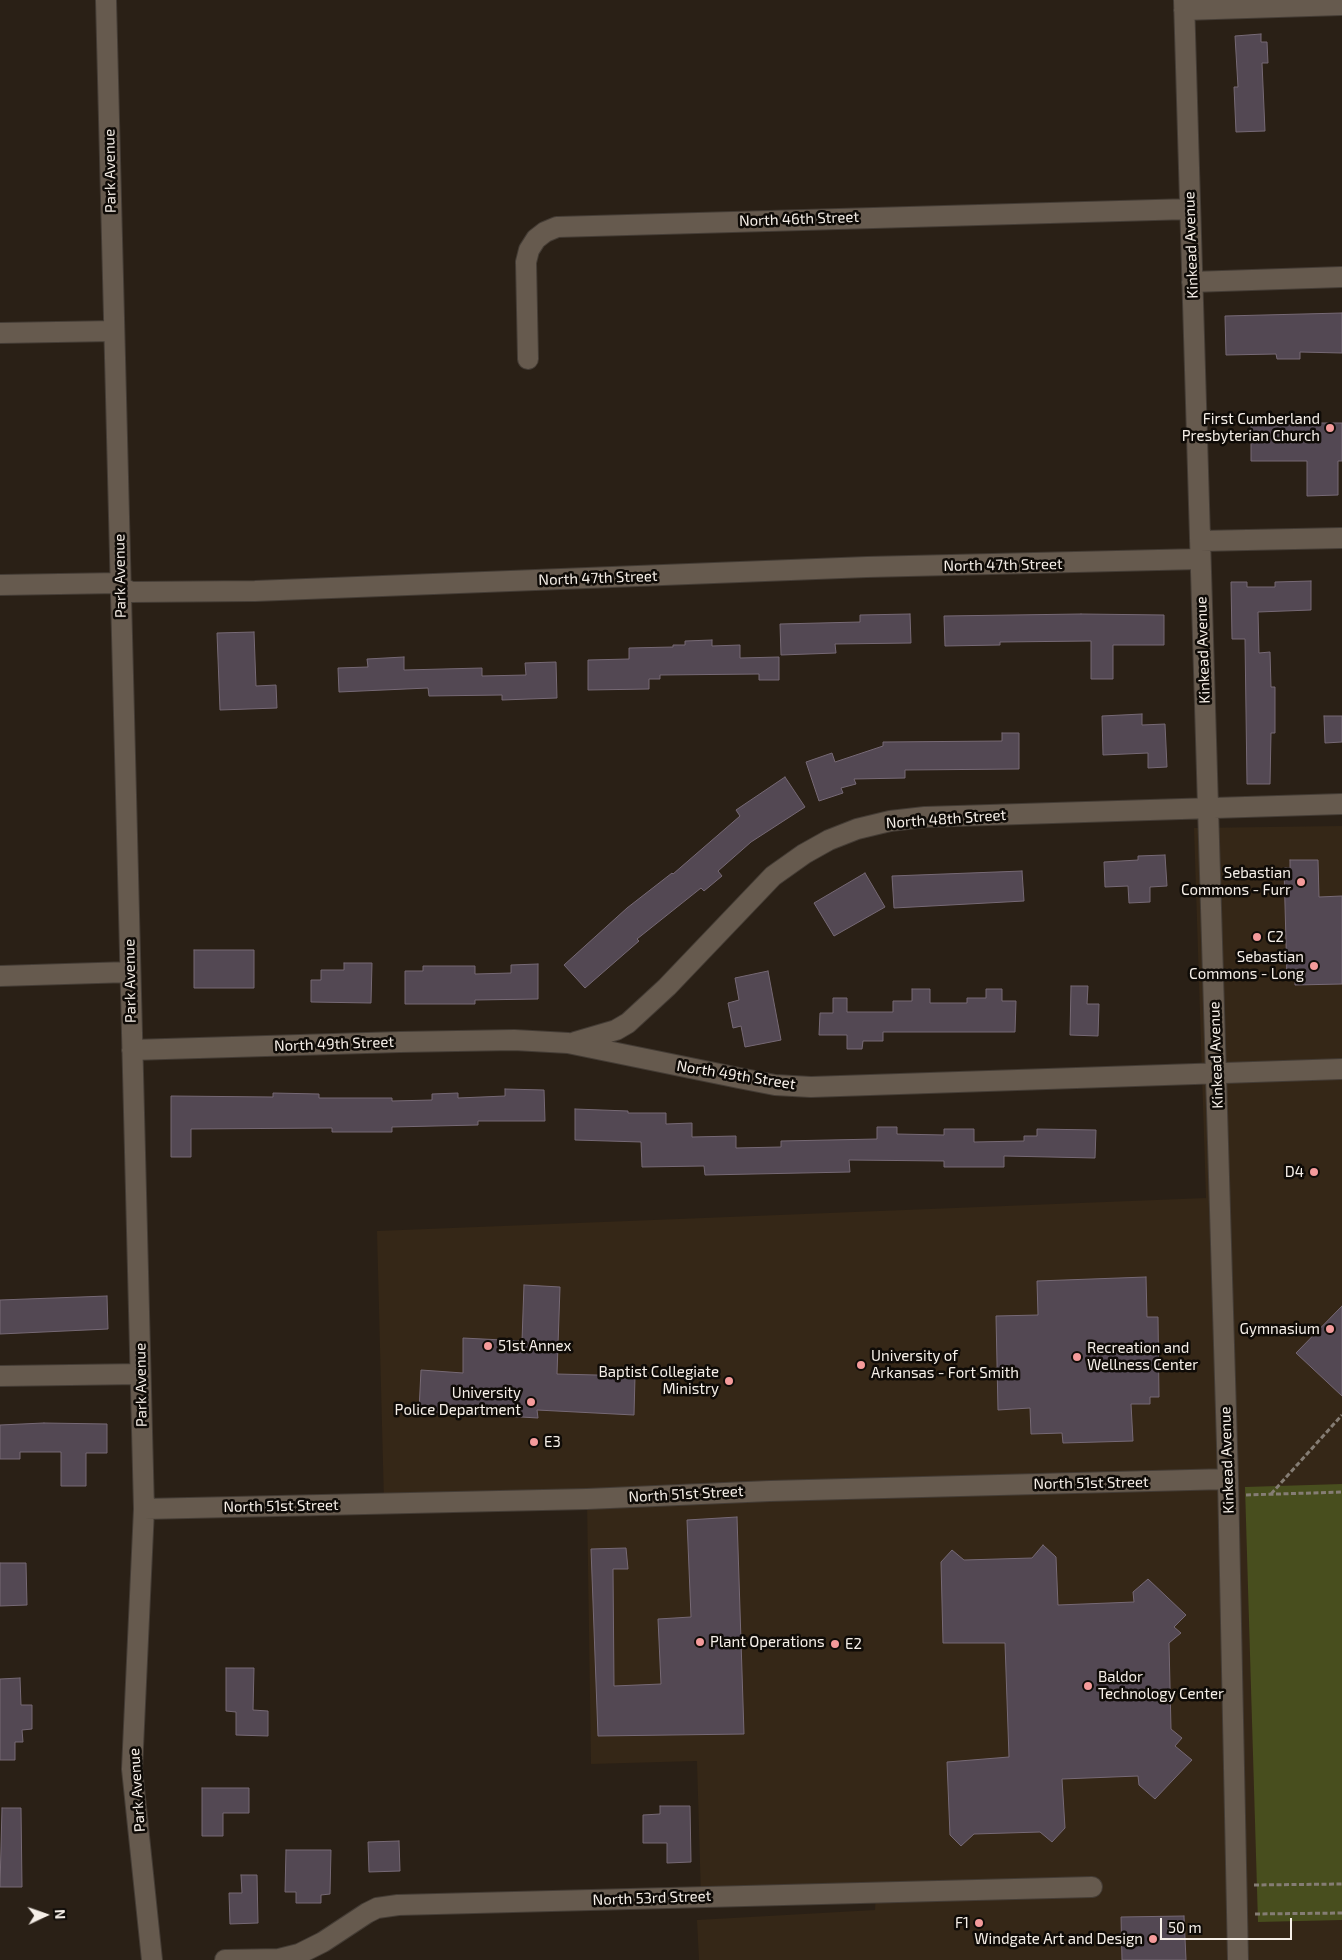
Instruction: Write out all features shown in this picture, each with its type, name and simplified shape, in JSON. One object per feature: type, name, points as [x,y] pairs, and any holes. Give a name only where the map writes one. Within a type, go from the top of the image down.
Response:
[{"type":"street","name":"Park Avenue","points":[[106,0],[144,1509],[132,1769],[152,1960]]},
{"type":"street","points":[[1184,5],[1342,5]]},
{"type":"street","name":"Kinkead Avenue","points":[[1184,5],[1217,1073],[1238,1960]]},
{"type":"street","name":"North 46th Street","points":[[528,360],[526,262],[529,250],[536,239],[557,227],[1190,209]]},
{"type":"street","points":[[1192,282],[1342,277]]},
{"type":"street","points":[[0,333],[114,331]]},
{"type":"street","name":"North 47th Street","points":[[0,585],[119,583],[121,587],[131,592],[255,591],[867,568],[1200,550],[1342,538]]},
{"type":"street","name":"North 48th Street","points":[[568,1043],[589,1039],[616,1030],[628,1023],[667,986],[773,876],[828,840],[857,829],[890,820],[925,817],[1342,804]]},
{"type":"street","points":[[0,976],[130,972]]},
{"type":"street","name":"North 49th Street","points":[[132,1050],[514,1040],[568,1043],[775,1085],[811,1087],[1342,1069]]},
{"type":"street","points":[[0,1376],[140,1374]]},
{"type":"street","name":"North 51st Street","points":[[144,1509],[587,1499],[770,1491],[1228,1479]]},
{"type":"street","name":"North 53rd Street","points":[[225,1960],[279,1959],[299,1954],[323,1942],[377,1908],[398,1905],[1092,1887]]},
{"type":"path","points":[[1271,1494],[1342,1415]]},
{"type":"path","points":[[1243,1495],[1342,1492]]},
{"type":"path","points":[[1236,1885],[1342,1884]]},
{"type":"path","points":[[1254,1914],[1342,1913]]},
{"type":"shaded area","name":"University of Arkansas - Fort Smith","points":[[1342,826],[1342,1960],[699,1960],[697,1920],[875,1910],[876,1893],[701,1897],[697,1761],[591,1764],[587,1499],[384,1503],[377,1231],[1206,1198],[1194,828]]},
{"type":"green space","points":[[1342,1484],[1342,1920],[1258,1922],[1245,1487]]},
{"type":"building","points":[[1261,34],[1261,42],[1267,42],[1268,63],[1262,63],[1265,131],[1236,132],[1234,87],[1238,87],[1235,36]]},
{"type":"building","points":[[1342,313],[1342,353],[1300,352],[1300,359],[1277,359],[1276,354],[1226,355],[1225,316]]},
{"type":"building","points":[[1251,423],[1342,423],[1342,461],[1338,461],[1338,495],[1307,496],[1307,461],[1251,461]]},
{"type":"building","points":[[1311,581],[1311,610],[1258,612],[1259,653],[1270,652],[1271,687],[1275,687],[1275,733],[1271,733],[1270,784],[1247,784],[1245,639],[1232,639],[1231,582],[1247,582],[1247,587],[1275,587],[1275,582]]},
{"type":"building","points":[[910,614],[911,643],[835,644],[836,653],[781,655],[780,624],[860,622],[860,615]]},
{"type":"building","points":[[1164,615],[1164,645],[1113,645],[1113,679],[1091,679],[1091,641],[1000,642],[1000,645],[945,646],[944,616]]},
{"type":"building","points":[[254,632],[256,686],[276,685],[277,708],[220,710],[217,633]]},
{"type":"building","points":[[712,640],[712,646],[740,645],[740,658],[779,657],[779,680],[759,680],[759,674],[660,675],[660,679],[649,679],[649,689],[588,690],[588,660],[629,659],[629,648],[673,647],[673,645],[685,645],[685,641]]},
{"type":"building","points":[[404,657],[404,670],[482,668],[482,676],[526,675],[525,663],[556,662],[557,698],[502,700],[502,695],[429,696],[428,688],[339,692],[338,668],[368,667],[367,659]]},
{"type":"building","points":[[1142,714],[1142,725],[1165,724],[1167,767],[1148,768],[1148,753],[1103,755],[1102,716]]},
{"type":"building","points":[[1324,716],[1342,716],[1342,742],[1325,743]]},
{"type":"building","points":[[1002,733],[1019,733],[1019,769],[905,770],[905,778],[854,779],[856,784],[841,788],[843,793],[819,801],[806,762],[832,753],[835,762],[883,746],[883,742],[1002,741]]},
{"type":"building","points":[[785,777],[805,807],[751,842],[718,871],[722,876],[704,891],[701,888],[637,939],[639,941],[585,988],[564,965],[627,908],[673,874],[740,816],[736,810]]},
{"type":"building","points":[[1165,855],[1167,886],[1150,887],[1150,902],[1129,903],[1128,886],[1105,887],[1104,862],[1138,860],[1138,856]]},
{"type":"building","points":[[1290,860],[1318,860],[1319,897],[1342,896],[1342,984],[1295,985],[1295,979],[1287,979],[1284,868],[1290,868]]},
{"type":"building","points":[[1022,871],[1024,901],[894,908],[892,876]]},
{"type":"building","points":[[865,873],[885,907],[834,936],[814,903]]},
{"type":"building","points":[[194,950],[254,950],[254,988],[194,988]]},
{"type":"building","points":[[344,963],[372,963],[371,1003],[311,1002],[311,980],[321,980],[321,970],[344,970]]},
{"type":"building","points":[[538,964],[538,999],[475,1000],[475,1004],[405,1004],[405,971],[423,971],[423,966],[475,966],[475,974],[511,973],[511,965]]},
{"type":"building","points":[[768,971],[781,1040],[745,1047],[741,1026],[733,1028],[728,1003],[739,1000],[735,978]]},
{"type":"building","points":[[1071,986],[1088,986],[1087,1004],[1099,1004],[1098,1036],[1070,1035]]},
{"type":"building","points":[[912,989],[930,989],[930,1003],[967,1003],[967,998],[986,998],[986,989],[1002,989],[1002,1001],[1016,1001],[1015,1032],[883,1032],[883,1041],[863,1041],[862,1049],[847,1049],[847,1035],[819,1035],[820,1013],[833,1013],[833,998],[847,998],[847,1012],[893,1012],[893,1001],[912,1001]]},
{"type":"building","points":[[505,1089],[544,1090],[545,1121],[478,1121],[478,1125],[392,1127],[392,1132],[332,1132],[332,1128],[191,1129],[191,1157],[171,1157],[171,1096],[273,1097],[273,1093],[319,1094],[319,1098],[392,1098],[392,1101],[432,1100],[432,1094],[458,1093],[458,1098],[505,1096]]},
{"type":"building","points":[[575,1109],[628,1111],[628,1113],[666,1113],[666,1124],[692,1123],[692,1137],[736,1136],[736,1148],[781,1147],[781,1141],[877,1139],[877,1127],[897,1127],[897,1134],[944,1135],[944,1129],[974,1129],[974,1142],[1024,1141],[1024,1136],[1037,1136],[1037,1129],[1096,1130],[1095,1158],[1004,1156],[1004,1167],[944,1167],[944,1161],[849,1160],[850,1172],[705,1175],[704,1166],[642,1167],[641,1142],[575,1140]]},
{"type":"building","name":"Recreation and Wellness Center","points":[[1146,1277],[1147,1317],[1158,1317],[1159,1397],[1150,1397],[1150,1404],[1131,1404],[1133,1441],[1063,1443],[1062,1433],[1031,1434],[1030,1408],[998,1410],[996,1316],[1038,1315],[1037,1281]]},
{"type":"building","name":"51st Annex","points":[[524,1285],[560,1287],[557,1374],[635,1376],[634,1415],[537,1410],[538,1418],[419,1411],[421,1370],[463,1373],[463,1338],[522,1341]]},
{"type":"building","points":[[107,1296],[108,1329],[0,1334],[0,1300]]},
{"type":"building","name":"Gymnasium","points":[[1342,1306],[1342,1396],[1296,1353]]},
{"type":"building","points":[[44,1423],[107,1424],[107,1453],[86,1453],[86,1486],[61,1486],[61,1452],[20,1452],[20,1459],[0,1459],[0,1425]]},
{"type":"building","name":"Plant Operations","points":[[737,1517],[744,1734],[598,1736],[591,1549],[626,1548],[628,1569],[613,1569],[614,1686],[661,1684],[658,1619],[691,1617],[687,1520]]},
{"type":"building","name":"Baldor Technology Center","points":[[1043,1545],[1056,1557],[1058,1605],[1134,1602],[1133,1592],[1148,1579],[1186,1615],[1174,1627],[1181,1633],[1169,1643],[1171,1729],[1182,1738],[1175,1746],[1192,1760],[1155,1799],[1139,1785],[1138,1776],[1062,1779],[1065,1828],[1052,1842],[1040,1832],[974,1834],[961,1846],[950,1835],[947,1762],[1009,1757],[1005,1643],[943,1643],[941,1562],[952,1550],[964,1560],[1032,1558]]},
{"type":"building","points":[[0,1563],[26,1563],[27,1605],[0,1606]]},
{"type":"building","points":[[226,1668],[254,1668],[253,1710],[268,1711],[268,1736],[236,1735],[236,1712],[226,1711]]},
{"type":"building","points":[[20,1678],[21,1705],[32,1705],[32,1729],[22,1730],[23,1742],[15,1742],[15,1760],[0,1760],[0,1679]]},
{"type":"building","points":[[202,1788],[249,1788],[249,1813],[223,1813],[223,1836],[202,1836]]},
{"type":"building","points":[[660,1806],[690,1806],[691,1862],[667,1863],[667,1843],[643,1843],[643,1815],[660,1814]]},
{"type":"building","points":[[2,1808],[21,1808],[22,1887],[0,1887]]},
{"type":"building","points":[[399,1841],[400,1871],[369,1872],[368,1842]]},
{"type":"building","points":[[286,1850],[331,1850],[330,1894],[321,1895],[321,1903],[296,1903],[296,1892],[285,1892]]},
{"type":"building","points":[[241,1875],[257,1875],[258,1923],[230,1924],[229,1893],[242,1893]]},
{"type":"building","name":"Windgate Art and Design","points":[[1184,1916],[1186,1960],[1122,1960],[1121,1917]]},
{"type":"place","name":"First Cumberland Presbyterian Church","points":[[1330,428]]},
{"type":"place","name":"Sebastian Commons - Furr","points":[[1301,882]]},
{"type":"place","name":"C2","points":[[1257,937]]},
{"type":"place","name":"Sebastian Commons - Long","points":[[1314,966]]},
{"type":"place","name":"D4","points":[[1314,1172]]},
{"type":"place","name":"Gymnasium","points":[[1330,1329]]},
{"type":"place","name":"51st Annex","points":[[488,1346]]},
{"type":"place","name":"Recreation and Wellness Center","points":[[1077,1357]]},
{"type":"place","name":"University of Arkansas - Fort Smith","points":[[861,1365]]},
{"type":"place","name":"Baptist Collegiate Ministry","points":[[729,1381]]},
{"type":"place","name":"University Police Department","points":[[531,1402]]},
{"type":"place","name":"E3","points":[[534,1442]]},
{"type":"place","name":"Plant Operations","points":[[700,1642]]},
{"type":"place","name":"E2","points":[[835,1644]]},
{"type":"place","name":"Baldor Technology Center","points":[[1088,1686]]},
{"type":"place","name":"F1","points":[[979,1923]]},
{"type":"place","name":"Windgate Art and Design","points":[[1153,1939]]}]
